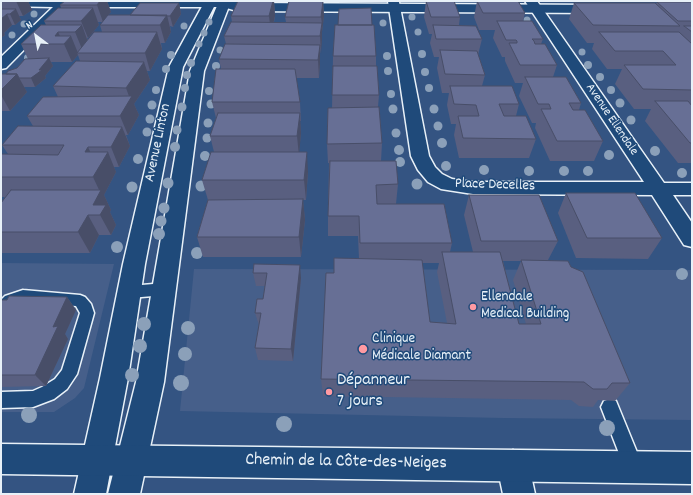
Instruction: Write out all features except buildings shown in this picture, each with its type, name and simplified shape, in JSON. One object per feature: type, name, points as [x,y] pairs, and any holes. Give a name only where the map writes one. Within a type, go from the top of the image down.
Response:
[{"type":"street","points":[[1,3],[241,1]]},
{"type":"street","points":[[268,1],[394,5]]},
{"type":"street","points":[[1,65],[64,2]]},
{"type":"street","points":[[217,2],[237,7],[533,4],[613,6]]},
{"type":"street","name":"Avenue Linton","points":[[124,494],[133,462],[147,399],[165,289],[197,71],[217,2]]},
{"type":"street","name":"Avenue Linton","points":[[90,494],[130,292],[134,264],[176,67],[217,2]]},
{"type":"street","name":"Avenue Ellendale","points":[[533,4],[692,239]]},
{"type":"street","name":"Place Decelles","points":[[394,5],[420,156],[427,170],[435,178],[448,184],[472,188],[692,189]]},
{"type":"street","name":"Chemin de la Côte-des-Neiges","points":[[1,459],[97,460],[516,480],[634,467],[692,468]]},
{"type":"lane","points":[[130,292],[165,289]]},
{"type":"lane","points":[[1,310],[10,300],[23,296],[80,302],[86,308],[87,313],[74,361],[69,374],[61,384],[48,393],[32,399],[1,400]]},
{"type":"lane","points":[[610,407],[634,467]]},
{"type":"shaded area","points":[[1,263],[114,264],[84,388],[75,398],[54,412],[1,412]]},
{"type":"shaded area","points":[[194,269],[692,270],[692,420],[503,418],[180,411]]},
{"type":"place","name":"Ellendale Medical Building","points":[[473,307]]},
{"type":"place","name":"Clinique Médicale Diamant","points":[[363,349]]},
{"type":"place","name":"Dépanneur 7 jours","points":[[329,392]]}]
